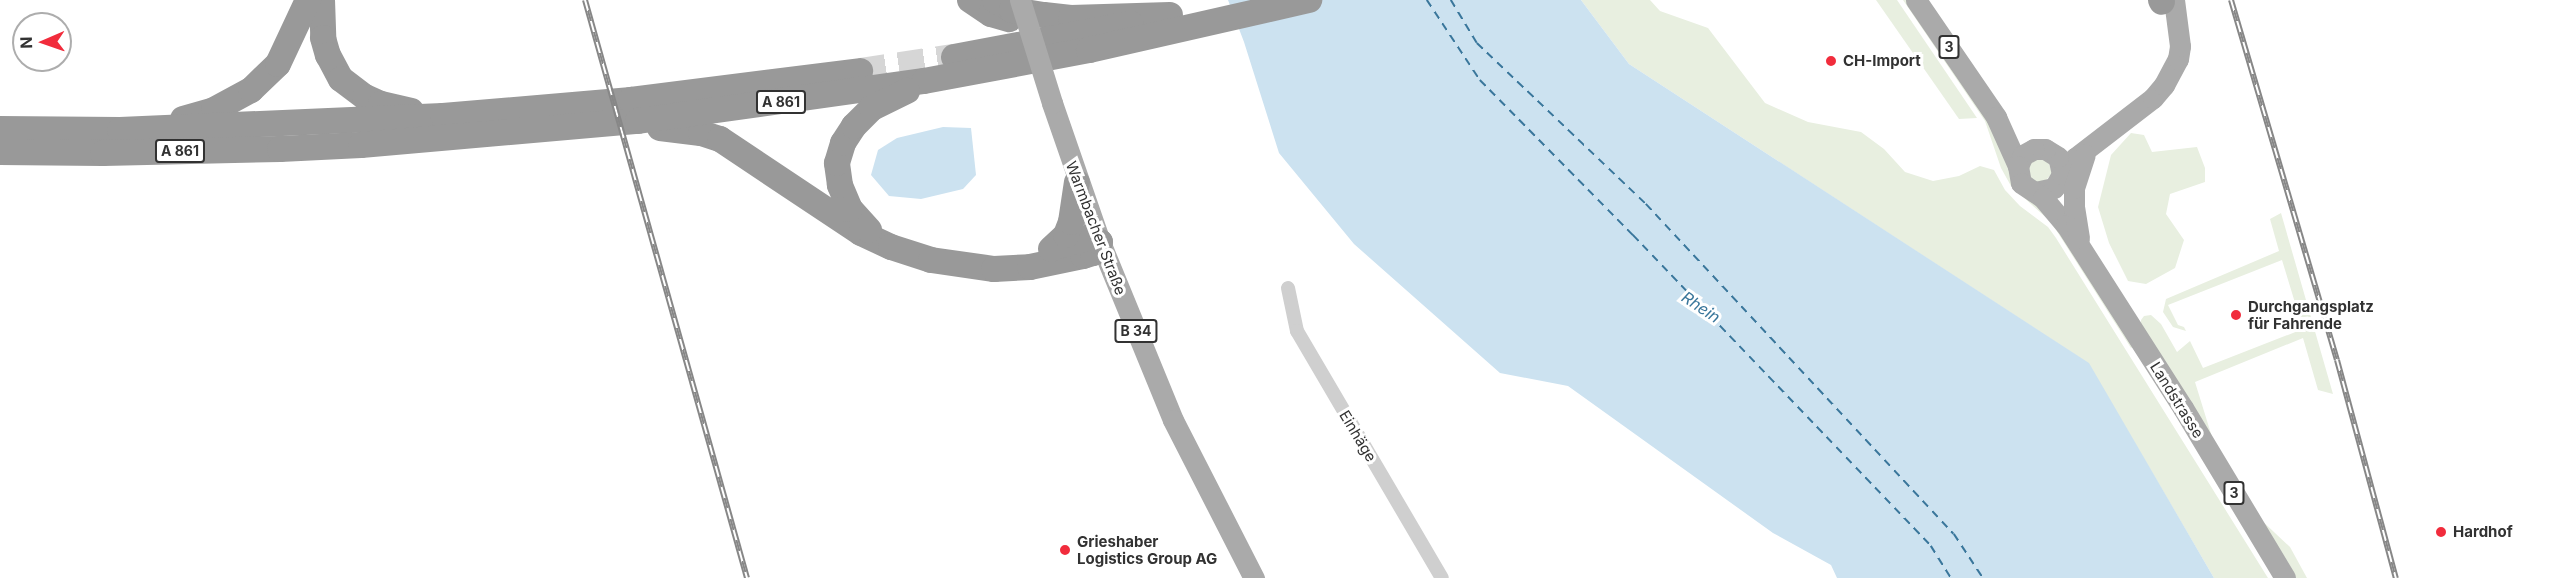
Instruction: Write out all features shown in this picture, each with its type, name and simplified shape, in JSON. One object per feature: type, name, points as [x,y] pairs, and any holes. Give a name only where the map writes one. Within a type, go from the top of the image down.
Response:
[{"type":"highway","points":[[120,130],[163,124],[214,110],[251,90],[278,64],[308,0]]},
{"type":"highway","points":[[322,0],[321,24],[328,55],[341,79],[352,89],[381,104],[443,116]]},
{"type":"highway","points":[[970,0],[991,14],[1008,19],[1062,25],[1123,26]]},
{"type":"highway","points":[[995,0],[1012,10],[1071,18],[1170,15]]},
{"type":"highway","name":"A 861","points":[[0,129],[120,130],[443,116],[924,81],[1089,51],[1207,15],[1233,0]]},
{"type":"highway","name":"A 861","points":[[954,57],[1004,50],[1170,15],[1207,15],[1309,0]]},
{"type":"highway","points":[[1024,34],[1071,35]]},
{"type":"highway","name":"A 861","points":[[0,152],[103,153],[292,148],[860,71]]},
{"type":"highway","points":[[637,103],[655,128],[684,130],[720,139],[861,233],[891,247],[932,260],[994,269],[1030,267],[1093,253],[1100,242],[1088,238],[1018,261],[994,263],[951,258],[887,239],[865,227],[850,209],[840,185],[837,163],[843,142],[854,126],[872,108],[924,81]]},
{"type":"highway","points":[[1055,247],[1066,235],[1071,222],[1077,182]]},
{"type":"main road","name":"Warmbacher Straße","points":[[1020,0],[1077,182],[1100,242],[1173,420],[1254,578]]},
{"type":"main road","name":"3","points":[[1916,0],[1980,95],[2011,136],[2018,166]]},
{"type":"main road","points":[[2166,1],[2180,46],[2172,73],[2153,98],[2075,158],[2048,191],[2035,192],[2021,183],[2018,166],[2023,155],[2066,145],[2094,130],[2147,93],[2156,81],[2167,53],[2166,1]]},
{"type":"main road","points":[[2011,136],[2044,149],[2060,162],[2060,178]]},
{"type":"main road","points":[[2082,250],[2074,208],[2074,188],[2089,148]]},
{"type":"main road","name":"Landstrasse","points":[[2060,178],[2066,225]]},
{"type":"main road","name":"Landstrasse","points":[[2035,192],[2066,225],[2177,399],[2285,578]]},
{"type":"street","name":"Einhäge","points":[[1288,288],[1297,331],[1442,578]]},
{"type":"green space","points":[[1581,0],[1650,0],[1660,11],[1708,28],[1765,103],[1808,122],[1861,132],[1884,149],[1905,172],[1933,181],[1959,176],[1980,166],[1994,170],[2005,190],[2020,206],[2048,227],[2056,238],[2268,578],[2214,578],[2088,363],[1629,64]]},
{"type":"green space","points":[[1876,0],[1897,0],[1977,118],[1959,119]]},
{"type":"green space","points":[[1903,0],[1909,0],[2134,346],[2131,348],[2051,222],[2011,186],[2001,168],[1985,121]]},
{"type":"green space","points":[[2131,133],[2144,135],[2152,152],[2197,147],[2205,168],[2205,182],[2170,194],[2166,214],[2184,240],[2175,268],[2146,284],[2128,281],[2109,243],[2098,207],[2111,155]]},
{"type":"green space","points":[[2036,158],[2048,161],[2052,173],[2044,183],[2031,181],[2027,166]]},
{"type":"green space","points":[[2281,213],[2333,394],[2318,390],[2303,338],[2195,382],[2216,450],[2141,330],[2141,320],[2144,316],[2151,315],[2161,324],[2177,352],[2190,341],[2203,368],[2303,329],[2282,260],[2168,305],[2178,325],[2184,327],[2186,331],[2173,327],[2163,312],[2166,299],[2279,251],[2270,219]]},
{"type":"green space","points":[[2258,517],[2290,547],[2307,578],[2293,578]]},
{"type":"water","name":"Rhein","points":[[1228,0],[1581,0],[1629,64],[2089,363],[2214,578],[1837,578],[1831,565],[1773,533],[1568,386],[1500,373],[1354,244],[1279,153],[1244,42]]},
{"type":"water","points":[[943,127],[971,128],[976,175],[963,189],[921,199],[889,196],[871,175],[878,150],[897,138]]},
{"type":"ferry route","points":[[1427,0],[1480,80],[1633,235],[1931,546],[1951,578]]},
{"type":"ferry route","points":[[1451,0],[1477,43],[1646,204],[1954,534],[1983,578]]},
{"type":"tunnel","points":[[860,71],[954,57]]},
{"type":"railway","points":[[585,0],[747,578]]},
{"type":"railway","points":[[2231,0],[2337,360],[2396,578]]},
{"type":"place","name":"CH-Import","points":[[1831,61]]},
{"type":"place","name":"Durchgangsplatz für Fahrende","points":[[2236,315]]},
{"type":"place","name":"Hardhof","points":[[2441,532]]},
{"type":"place","name":"Grieshaber Logistics Group AG","points":[[1065,550]]}]
